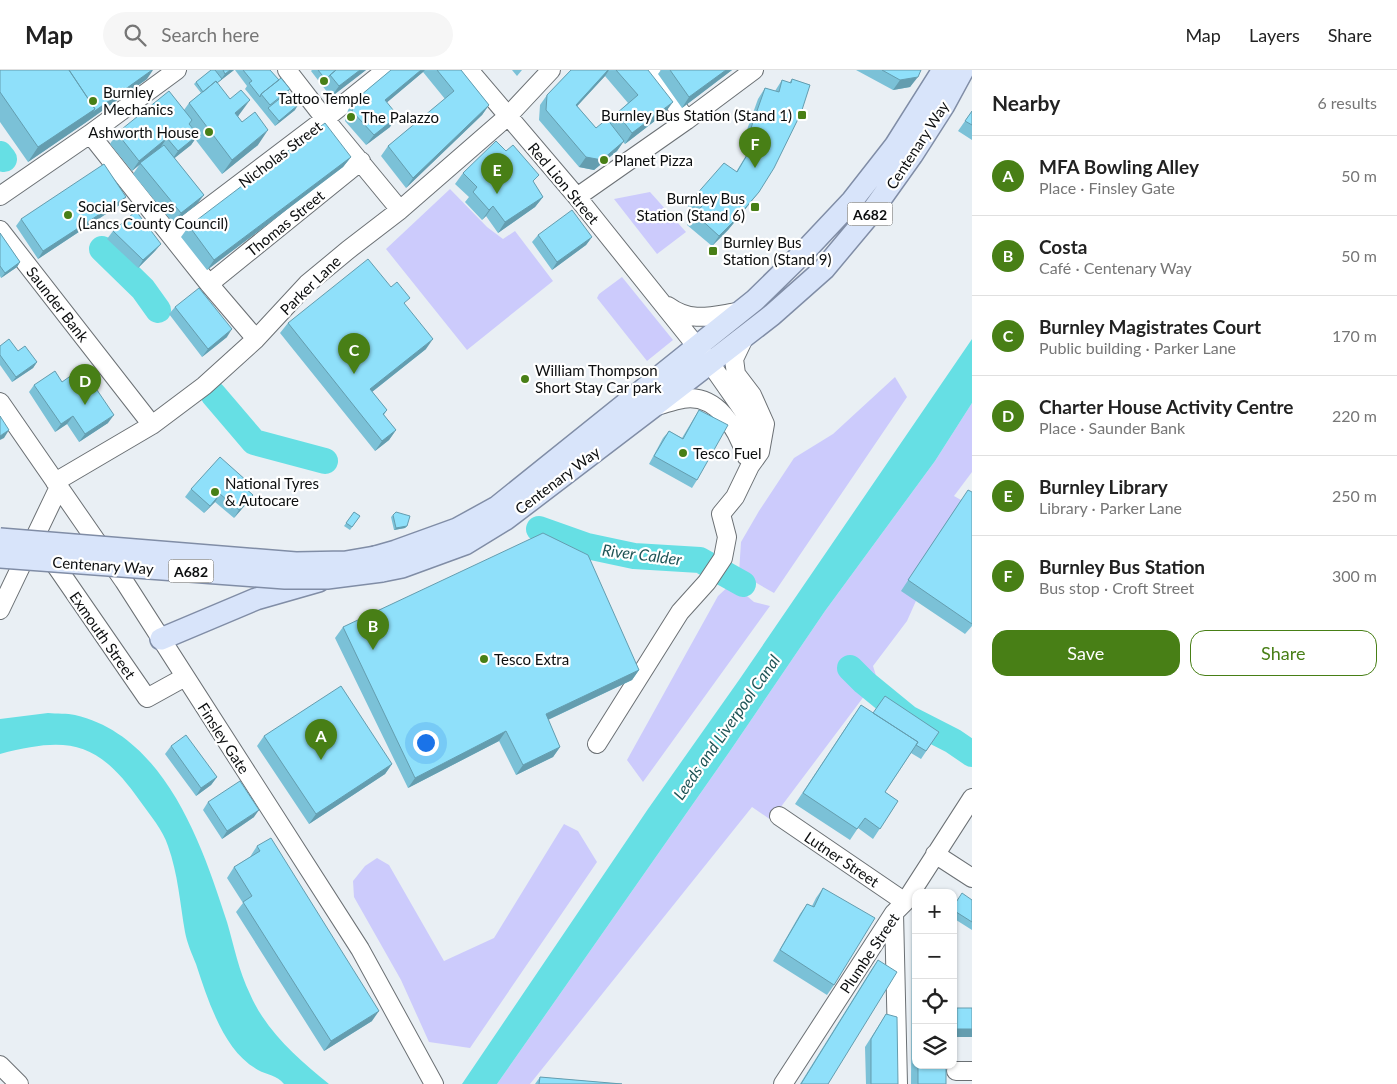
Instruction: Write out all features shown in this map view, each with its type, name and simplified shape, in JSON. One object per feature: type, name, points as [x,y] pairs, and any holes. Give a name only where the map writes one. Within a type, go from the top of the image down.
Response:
[{"type":"main road","name":"Centenary Way","points":[[0,557],[276,577],[327,578],[378,564],[458,529],[497,507],[754,300],[804,252],[852,201],[895,146],[943,70]]},
{"type":"main road","name":"Centenary Way","points":[[0,539],[296,563],[346,562],[402,567],[465,544],[506,519],[653,407],[772,315],[824,269],[870,214],[912,154],[944,105],[963,70]]},
{"type":"main road","name":"A682","points":[[161,639],[256,599],[327,578]]},
{"type":"street","points":[[0,196],[90,134],[152,77],[177,70]]},
{"type":"street","points":[[287,70],[400,210]]},
{"type":"street","name":"Nicholas Street","points":[[172,235],[325,119],[386,70]]},
{"type":"street","name":"Red Lion Street","points":[[469,70],[577,197],[710,363],[747,416],[751,440],[750,466]]},
{"type":"street","name":"Parker Lane","points":[[57,484],[152,424],[204,386],[256,340],[307,284],[400,210],[508,116],[551,70]]},
{"type":"street","points":[[649,70],[687,120]]},
{"type":"street","points":[[577,197],[687,120],[754,70]]},
{"type":"street","points":[[90,134],[256,340]]},
{"type":"street","name":"Thomas Street","points":[[209,284],[361,161]]},
{"type":"street","name":"Saunder Bank","points":[[0,230],[152,424]]},
{"type":"street","name":"Red Lion Street","points":[[657,299],[679,314],[699,318],[738,312]]},
{"type":"street","points":[[710,363],[710,350],[715,332]]},
{"type":"street","points":[[597,744],[680,612],[708,582],[723,558],[727,537],[721,514],[760,452],[765,424],[752,395],[736,374],[734,359],[747,333]]},
{"type":"street","points":[[665,372],[692,362],[710,363],[736,374]]},
{"type":"street","points":[[653,407],[684,398],[703,400],[713,405],[730,423],[740,438],[750,466]]},
{"type":"street","name":"Finsley Gate","points":[[0,402],[124,581],[360,949],[434,1084]]},
{"type":"street","points":[[0,610],[57,484]]},
{"type":"street","name":"Exmouth Street","points":[[35,536],[147,698],[185,677]]},
{"type":"street","name":"Plumbe Street","points":[[784,1084],[972,798]]},
{"type":"street","name":"Lutner Street","points":[[779,816],[900,907]]},
{"type":"street","points":[[935,854],[972,878]]},
{"type":"street","points":[[898,1084],[900,907]]},
{"type":"street","points":[[0,1065],[19,1084]]},
{"type":"shaded area","points":[[450,189],[487,227],[503,239],[515,231],[553,281],[467,350],[386,249]]},
{"type":"shaded area","points":[[650,192],[686,232],[657,254],[614,199]]},
{"type":"shaded area","points":[[622,277],[673,340],[647,361],[597,298],[599,294]]},
{"type":"shaded area","points":[[895,377],[907,397],[774,593],[739,573],[741,542],[794,458],[833,434]]},
{"type":"shaded area","points":[[972,403],[972,472],[954,496],[961,500],[907,621],[873,666],[877,679],[771,820],[752,807],[530,1084],[497,1084],[730,751],[825,611],[935,461]]},
{"type":"shaded area","points":[[732,583],[754,602],[770,606],[643,782],[627,760],[718,596]]},
{"type":"shaded area","points":[[564,824],[578,831],[597,862],[470,1048],[429,1042],[401,980],[354,897],[353,881],[365,866],[377,858],[389,865],[444,961],[494,938]]},
{"type":"water","name":"Leeds and Liverpool Canal","points":[[972,339],[972,403],[935,461],[825,611],[730,751],[497,1084],[462,1084],[648,809],[739,680]]},
{"type":"water","points":[[48,713],[75,715],[106,727],[133,745],[156,769],[175,797],[192,828],[217,892],[246,986],[257,1007],[284,1044],[329,1084],[284,1084],[275,1077],[261,1072],[244,1060],[228,1040],[210,1005],[187,940],[176,878],[166,840],[125,781],[110,766],[95,755],[80,748],[64,745],[45,745],[0,754],[0,719]]},
{"type":"building","points":[[0,70],[69,70],[95,109],[38,147],[0,92]]},
{"type":"building","points":[[69,70],[152,70],[92,113],[95,109]]},
{"type":"building","points":[[211,70],[215,70],[222,79],[217,83],[216,81],[203,92],[196,82]]},
{"type":"building","points":[[243,70],[270,70],[279,80],[261,94],[260,97],[249,83],[252,81]]},
{"type":"building","points":[[318,70],[336,70],[326,80]]},
{"type":"building","points":[[336,70],[360,70],[339,86],[330,75]]},
{"type":"building","points":[[391,70],[421,70],[385,100],[398,116],[374,135],[352,111],[355,100]]},
{"type":"building","points":[[437,70],[461,70],[489,105],[413,178],[388,146],[454,91]]},
{"type":"building","points":[[571,70],[608,70],[576,105],[596,128],[607,119],[624,141],[602,160],[586,157],[546,110],[547,95]]},
{"type":"building","points":[[616,70],[648,70],[673,102],[632,133],[617,113],[638,95]]},
{"type":"building","points":[[670,70],[726,70],[689,97]]},
{"type":"building","points":[[882,70],[921,70],[918,77],[900,80]]},
{"type":"building","points":[[281,78],[290,89],[270,105],[261,94]]},
{"type":"building","points":[[792,79],[810,85],[801,113],[774,168],[759,192],[719,236],[695,214],[702,206],[695,196],[724,163],[737,172],[760,133],[751,128],[765,88],[779,92],[782,80],[791,83]]},
{"type":"building","points":[[216,81],[230,99],[241,90],[250,100],[235,113],[242,122],[255,112],[268,130],[232,160],[189,103]]},
{"type":"building","points":[[169,91],[192,120],[189,124],[198,135],[178,151],[167,138],[139,161],[117,133]]},
{"type":"building","points":[[288,92],[298,105],[279,121],[268,108]]},
{"type":"building","points":[[972,111],[972,125],[965,121]]},
{"type":"building","points":[[325,123],[351,157],[214,260],[189,226]]},
{"type":"building","points":[[496,141],[506,151],[513,145],[539,175],[533,181],[543,197],[505,222],[493,206],[489,210],[473,192],[477,187],[463,173]]},
{"type":"building","points":[[164,145],[204,195],[181,213],[140,163]]},
{"type":"building","name":"Social Services (Lancs County Council)","points":[[104,164],[126,197],[43,251],[21,219]]},
{"type":"building","points":[[572,210],[592,237],[557,262],[538,235]]},
{"type":"building","points":[[136,211],[161,244],[143,260],[113,231]]},
{"type":"building","points":[[0,233],[20,262],[5,273],[0,266]]},
{"type":"building","points":[[368,259],[391,287],[397,282],[410,298],[404,303],[433,339],[370,389],[387,410],[383,414],[396,430],[382,441],[288,323]]},
{"type":"building","points":[[199,288],[232,329],[208,349],[175,307]]},
{"type":"building","points":[[9,339],[18,351],[25,346],[37,362],[16,377],[0,355],[0,346]]},
{"type":"building","points":[[82,368],[114,415],[85,434],[73,416],[61,424],[34,385],[55,371],[62,382]]},
{"type":"building","name":"Tesco Fuel","points":[[699,410],[728,425],[697,480],[654,456],[669,431],[683,439]]},
{"type":"building","points":[[0,416],[9,430],[0,436]]},
{"type":"building","name":"National Tyres & Autocare","points":[[220,457],[248,482],[244,487],[253,495],[239,510],[220,494],[210,506],[191,489]]},
{"type":"building","points":[[968,490],[972,492],[972,624],[908,580]]},
{"type":"building","points":[[354,512],[360,516],[352,527],[346,523]]},
{"type":"building","points":[[396,512],[410,516],[407,526],[396,528],[393,515]]},
{"type":"building","name":"Tesco Extra","points":[[543,533],[588,555],[639,670],[546,714],[560,747],[523,765],[506,731],[415,778],[343,627]]},
{"type":"building","points":[[341,686],[392,764],[316,814],[264,736]]},
{"type":"building","points":[[885,696],[939,732],[926,751],[916,745],[918,742],[873,713]]},
{"type":"building","points":[[861,705],[918,742],[885,792],[898,801],[880,829],[865,818],[857,829],[803,793]]},
{"type":"building","points":[[186,735],[217,777],[201,788],[171,746]]},
{"type":"building","points":[[240,781],[259,810],[227,831],[208,802]]},
{"type":"building","points":[[271,838],[379,1011],[331,1041],[243,902],[252,896],[234,867],[260,851],[257,846]]},
{"type":"building","points":[[823,888],[875,918],[834,985],[780,950],[807,904],[814,907]]},
{"type":"building","points":[[962,893],[972,900],[972,922],[957,913],[957,901]]},
{"type":"building","points":[[878,960],[897,972],[828,1084],[801,1084]]},
{"type":"building","points":[[957,1008],[972,1008],[972,1029],[957,1029]]},
{"type":"building","points":[[886,1014],[897,1017],[898,1084],[871,1084],[871,1039]]},
{"type":"building","points":[[918,1069],[946,1069],[946,1084],[918,1084]]},
{"type":"building","points":[[540,1077],[622,1084],[539,1084]]},
{"type":"waterway","name":"River Calder","points":[[0,154],[4,159]]},
{"type":"waterway","name":"River Calder","points":[[102,249],[143,289],[158,310]]},
{"type":"waterway","name":"River Calder","points":[[213,394],[254,442],[325,461]]},
{"type":"waterway","name":"River Calder","points":[[539,529],[587,546],[634,556],[700,560],[743,584]]},
{"type":"waterway","name":"River Calder","points":[[850,668],[908,718],[953,741],[972,754]]},
{"type":"place","name":"Tattoo Temple","points":[[324,81]]},
{"type":"place","name":"Burnley Mechanics","points":[[93,101]]},
{"type":"place","name":"Burnley Bus Station (Stand 1)","points":[[802,115]]},
{"type":"place","name":"The Palazzo","points":[[351,117]]},
{"type":"place","name":"Ashworth House","points":[[209,132]]},
{"type":"place","name":"Planet Pizza","points":[[604,160]]},
{"type":"place","name":"Burnley Bus Station","points":[[755,168]]},
{"type":"place","name":"Burnley Library","points":[[497,194]]},
{"type":"place","name":"Burnley Bus Station (Stand 6)","points":[[755,207]]},
{"type":"place","name":"Social Services (Lancs County Council)","points":[[68,215]]},
{"type":"place","name":"Burnley Bus Station (Stand 9)","points":[[713,251]]},
{"type":"place","name":"Burnley Magistrates Court","points":[[354,374]]},
{"type":"place","name":"William Thompson Short Stay Car park","points":[[525,379]]},
{"type":"place","name":"Charter House Activity Centre","points":[[85,405]]},
{"type":"place","name":"Tesco Fuel","points":[[683,453]]},
{"type":"place","name":"National Tyres & Autocare","points":[[215,492]]},
{"type":"place","name":"Costa","points":[[373,650]]},
{"type":"place","name":"Tesco Extra","points":[[484,659]]},
{"type":"place","name":"MFA Bowling Alley","points":[[321,760]]}]
